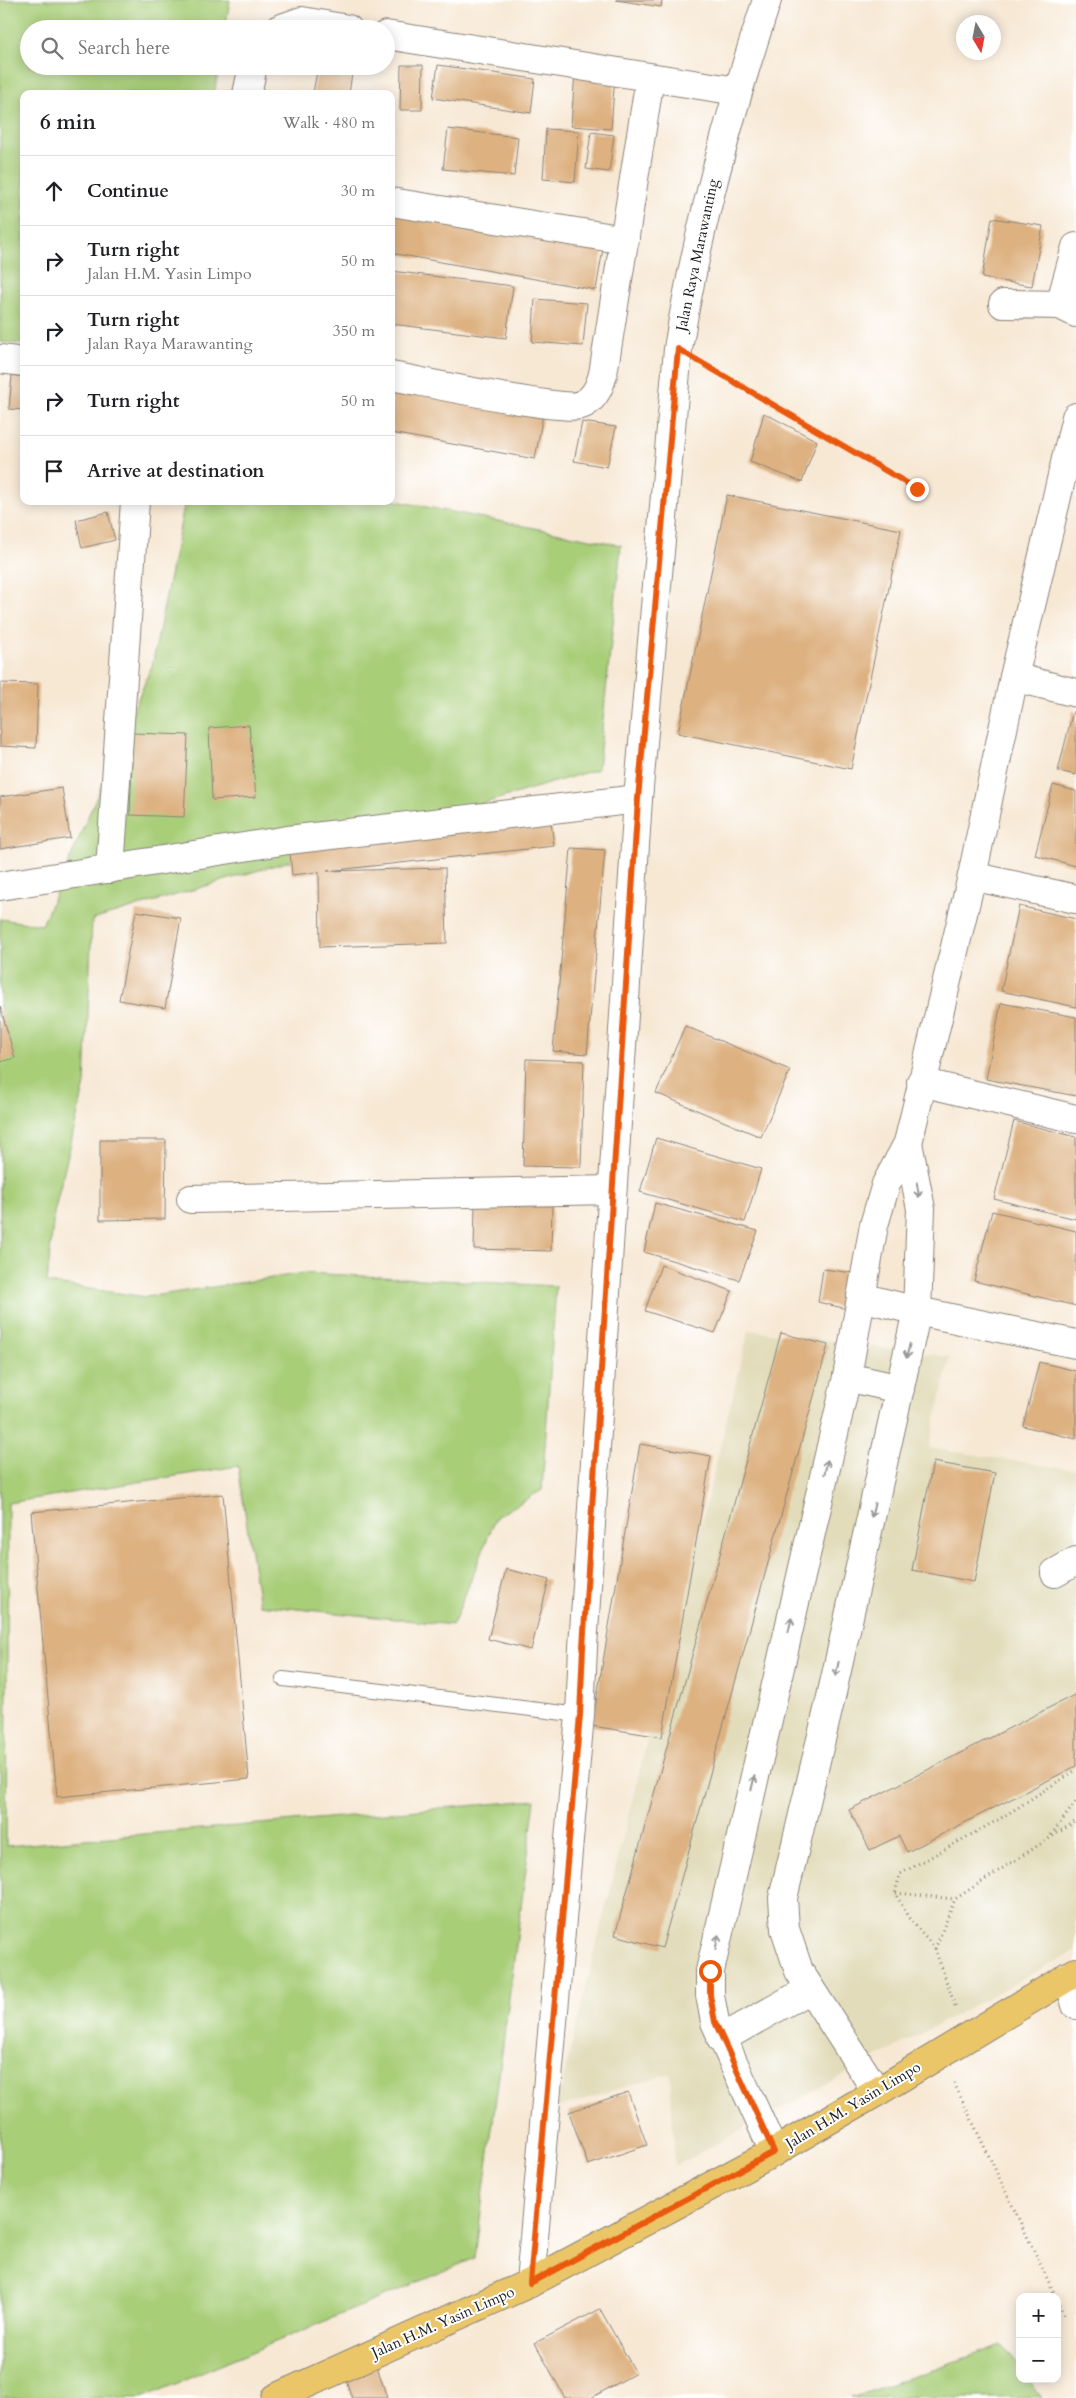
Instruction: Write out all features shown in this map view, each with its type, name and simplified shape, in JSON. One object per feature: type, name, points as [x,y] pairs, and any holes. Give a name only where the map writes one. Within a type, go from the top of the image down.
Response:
[{"type":"main road","name":"Jalan H.M. Yasin Limpo","points":[[275,2398],[530,2283],[774,2152],[1072,1974]]},
{"type":"street","name":"Jalan Raya Marawanting","points":[[530,2283],[580,1715],[638,799],[678,349],[687,290],[708,198],[737,91],[767,0]]},
{"type":"street","points":[[395,36],[737,91]]},
{"type":"street","points":[[249,90],[251,75]]},
{"type":"street","points":[[395,377],[544,403],[573,406],[581,405],[595,394],[603,374],[650,78]]},
{"type":"street","points":[[395,203],[625,240]]},
{"type":"street","points":[[1003,304],[1068,309],[1076,247]]},
{"type":"street","points":[[0,359],[20,362]]},
{"type":"street","points":[[774,2152],[721,2039],[715,2022],[710,1995],[710,1971],[847,1377],[879,1204],[886,1184],[908,1142],[972,876],[1014,677],[1066,509],[1076,417]]},
{"type":"street","points":[[110,868],[135,505]]},
{"type":"street","points":[[1014,677],[1076,693]]},
{"type":"street","points":[[0,886],[288,840],[638,799]]},
{"type":"street","points":[[972,876],[1076,899]]},
{"type":"street","points":[[921,1082],[1076,1119]]},
{"type":"street","points":[[877,2092],[810,1989],[792,1955],[784,1929],[784,1898],[917,1311],[921,1210],[908,1142]]},
{"type":"street","points":[[192,1199],[612,1190]]},
{"type":"street","points":[[861,1297],[917,1311],[1076,1344]]},
{"type":"street","points":[[847,1377],[900,1389]]},
{"type":"street","points":[[1072,1974],[1076,2004]]},
{"type":"street","points":[[721,2039],[810,1989]]},
{"type":"lane","points":[[283,1679],[580,1715]]},
{"type":"path","points":[[678,349],[917,489]]},
{"type":"path","points":[[966,2038],[935,1949],[909,1918],[895,1893],[900,1874],[1002,1817],[1076,1770]]},
{"type":"path","points":[[1049,1838],[1076,1802]]},
{"type":"path","points":[[935,1949],[955,1899],[1076,1821]]},
{"type":"path","points":[[895,1893],[955,1899]]},
{"type":"path","points":[[940,2053],[1055,2293]]},
{"type":"path","points":[[1061,2308],[1064,2315]]},
{"type":"shaded area","points":[[749,1330],[950,1357],[929,1448],[1076,1470],[1076,1950],[675,2166],[670,2073],[556,2108]]},
{"type":"green space","points":[[0,0],[230,0],[227,20],[20,20],[20,75],[217,75],[215,90],[20,90],[20,344],[0,342]]},
{"type":"green space","points":[[395,501],[621,545],[598,769],[92,920],[85,1084],[54,1213],[47,1283],[146,1297],[305,1273],[556,1286],[542,1490],[496,1517],[453,1625],[259,1605],[238,1466],[8,1503],[6,1846],[535,1800],[475,2258],[142,2398],[0,2398],[0,919],[42,925],[152,666],[184,505],[395,505]]},
{"type":"green space","points":[[1002,2345],[1016,2363],[1016,2383],[1031,2383],[1042,2398],[851,2398]]},
{"type":"building","points":[[616,0],[662,0],[661,7]]},
{"type":"building","points":[[401,65],[423,65],[422,110],[400,110]]},
{"type":"building","points":[[438,65],[535,79],[531,113],[433,98]]},
{"type":"building","points":[[575,72],[615,75],[611,129],[571,126]]},
{"type":"building","points":[[316,75],[352,75],[350,90],[314,90]]},
{"type":"building","points":[[448,129],[518,137],[514,176],[443,169]]},
{"type":"building","points":[[546,129],[579,131],[575,182],[543,179]]},
{"type":"building","points":[[591,132],[614,135],[609,172],[586,169]]},
{"type":"building","points":[[395,205],[604,243],[596,290],[395,254]]},
{"type":"building","points":[[992,218],[1043,226],[1032,286],[982,278]]},
{"type":"building","points":[[395,271],[513,286],[506,338],[395,324]]},
{"type":"building","points":[[535,299],[587,303],[583,346],[532,342]]},
{"type":"building","points":[[12,375],[20,376],[20,410],[9,409]]},
{"type":"building","points":[[395,377],[545,404],[535,459],[395,434]]},
{"type":"building","points":[[764,413],[817,441],[802,482],[750,462]]},
{"type":"building","points":[[582,422],[616,427],[607,467],[574,461]]},
{"type":"building","points":[[727,495],[901,530],[851,769],[678,733]]},
{"type":"building","points":[[108,512],[115,540],[82,548],[76,520]]},
{"type":"building","points":[[0,683],[38,684],[36,748],[0,746]]},
{"type":"building","points":[[1073,711],[1076,712],[1076,775],[1058,771]]},
{"type":"building","points":[[249,725],[256,797],[212,800],[209,728]]},
{"type":"building","points":[[133,733],[188,735],[184,817],[130,815]]},
{"type":"building","points":[[1053,785],[1076,791],[1076,866],[1035,855]]},
{"type":"building","points":[[62,788],[70,838],[0,849],[0,797]]},
{"type":"building","points":[[550,813],[554,846],[327,871],[445,868],[447,943],[320,947],[319,872],[292,875],[289,842]]},
{"type":"building","points":[[571,848],[605,850],[587,1054],[553,1051]]},
{"type":"building","points":[[1019,906],[1076,919],[1076,1007],[1001,991]]},
{"type":"building","points":[[136,911],[181,918],[165,1008],[119,1000]]},
{"type":"building","points":[[1001,1003],[1076,1017],[1076,1096],[986,1079]]},
{"type":"building","points":[[0,1006],[15,1058],[0,1062]]},
{"type":"building","points":[[685,1026],[790,1070],[761,1137],[656,1093]]},
{"type":"building","points":[[526,1059],[584,1061],[581,1167],[523,1166]]},
{"type":"building","points":[[1014,1121],[1076,1137],[1076,1219],[994,1199]]},
{"type":"building","points":[[656,1138],[761,1169],[745,1222],[640,1192]]},
{"type":"building","points":[[100,1140],[166,1140],[165,1219],[100,1220]]},
{"type":"building","points":[[655,1203],[758,1231],[739,1280],[644,1252]]},
{"type":"building","points":[[475,1204],[552,1206],[551,1251],[474,1249]]},
{"type":"building","points":[[992,1211],[1076,1231],[1076,1306],[974,1281]]},
{"type":"building","points":[[661,1265],[732,1291],[715,1333],[645,1311]]},
{"type":"building","points":[[823,1269],[854,1273],[847,1309],[818,1302]]},
{"type":"building","points":[[781,1333],[828,1345],[662,1948],[615,1935]]},
{"type":"building","points":[[1039,1362],[1076,1371],[1076,1439],[1023,1426]]},
{"type":"building","points":[[640,1444],[711,1456],[662,1737],[592,1726]]},
{"type":"building","points":[[933,1462],[995,1473],[974,1582],[912,1570]]},
{"type":"building","points":[[223,1494],[249,1779],[57,1797],[31,1512]]},
{"type":"building","points":[[506,1569],[549,1580],[531,1650],[488,1639]]},
{"type":"building","points":[[1076,1694],[1076,1766],[907,1852],[899,1836],[870,1850],[849,1810]]},
{"type":"building","points":[[628,2092],[647,2145],[588,2165],[569,2112]]},
{"type":"building","points":[[600,2309],[636,2373],[591,2398],[565,2398],[535,2343]]},
{"type":"building","points":[[376,2363],[387,2398],[352,2398],[344,2374]]},
{"type":"route","points":[[710,1971],[710,1995],[715,2022],[721,2039],[774,2152],[530,2283],[580,1715],[638,799],[678,349],[917,489]]}]
